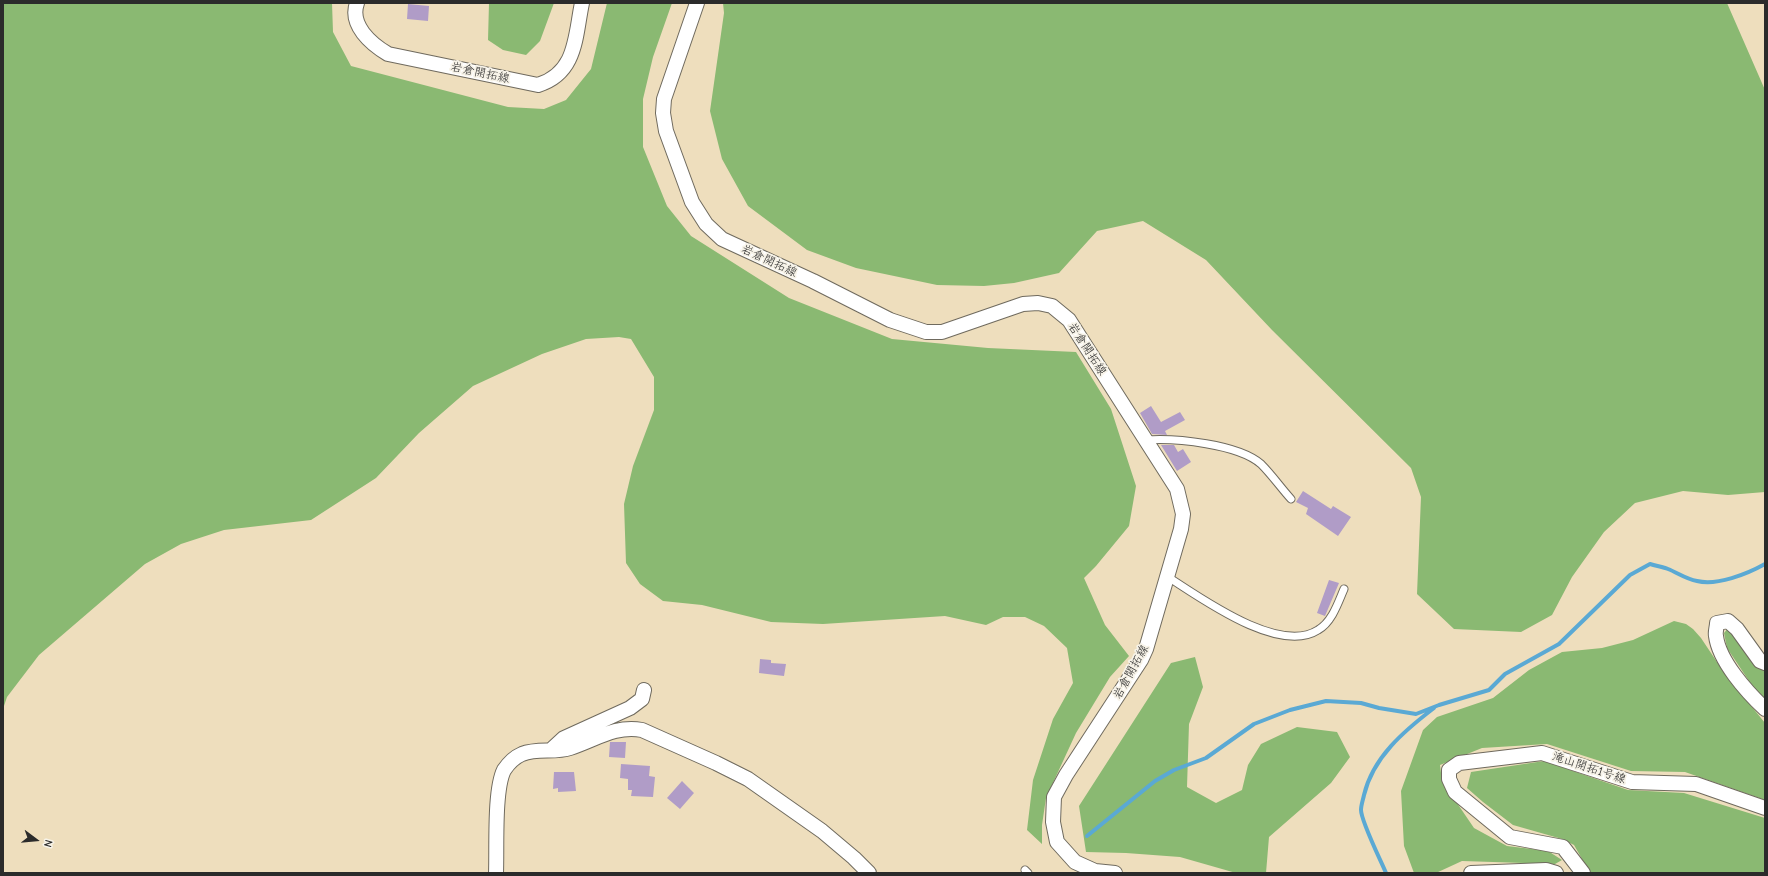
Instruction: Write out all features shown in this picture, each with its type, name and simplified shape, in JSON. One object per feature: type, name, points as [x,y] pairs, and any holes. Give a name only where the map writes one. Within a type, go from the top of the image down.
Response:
[{"type":"street","name":"岩倉開拓線","points":[[357,3],[354,11],[360,30],[372,44],[388,54],[538,85],[551,81],[565,66],[576,45],[582,3]]},
{"type":"street","name":"岩倉開拓線","points":[[697,3],[664,99],[663,113],[666,131],[692,202],[706,224],[722,239],[813,281],[890,320],[926,332],[942,332],[1023,304],[1038,303],[1052,306],[1069,320],[1177,489],[1183,514],[1181,528],[1146,649],[1066,775],[1054,797],[1053,822],[1057,842],[1075,862],[1095,871],[1116,873]]},
{"type":"street","points":[[1765,663],[1760,661],[1737,629],[1728,621],[1717,623],[1716,635],[1719,649],[1730,669],[1765,709]]},
{"type":"street","points":[[551,750],[564,738],[630,708],[642,699],[644,690]]},
{"type":"street","points":[[496,873],[499,786],[504,770],[512,761],[523,754],[569,749],[614,731],[630,728],[642,730],[748,779],[822,831],[869,873]]},
{"type":"street","name":"滝山開拓1号線","points":[[1583,873],[1563,847],[1510,837],[1455,792],[1448,779],[1449,770],[1459,763],[1542,753],[1632,782],[1696,784],[1765,808]]},
{"type":"street","points":[[1471,873],[1546,870],[1556,873]]},
{"type":"lane","points":[[1146,440],[1166,438],[1207,443],[1244,454],[1260,464],[1291,499]]},
{"type":"lane","points":[[1168,577],[1243,623],[1279,634],[1303,636],[1319,630],[1331,617],[1344,589]]},
{"type":"green space","points":[[3,3],[332,3],[333,32],[351,66],[508,107],[544,109],[566,100],[591,69],[607,3],[672,3],[653,57],[643,99],[643,147],[667,206],[691,236],[789,298],[892,339],[988,348],[1076,352],[1111,409],[1136,486],[1129,526],[1096,566],[1084,578],[1105,625],[1129,656],[1110,677],[1076,733],[1046,798],[1042,825],[1042,844],[1027,830],[1033,780],[1053,719],[1073,683],[1067,648],[1044,626],[1025,617],[1003,617],[986,625],[945,616],[823,624],[771,622],[702,605],[663,601],[640,584],[626,563],[624,504],[633,466],[654,410],[654,377],[631,339],[619,337],[586,339],[542,354],[473,386],[419,433],[376,478],[311,520],[224,530],[181,544],[145,564],[39,655],[7,697],[3,709]]},
{"type":"green space","points":[[489,3],[554,3],[540,41],[526,55],[503,50],[488,40]]},
{"type":"green space","points":[[723,3],[1727,3],[1765,90],[1765,492],[1728,495],[1683,491],[1635,503],[1604,532],[1572,577],[1552,615],[1521,632],[1454,629],[1417,594],[1421,497],[1411,468],[1272,330],[1206,260],[1143,221],[1097,231],[1059,273],[1014,283],[984,286],[937,285],[856,268],[807,250],[748,206],[722,159],[710,111],[724,13]]},
{"type":"green space","points":[[1674,621],[1686,624],[1693,629],[1701,638],[1723,671],[1765,723],[1765,800],[1685,772],[1631,771],[1547,744],[1482,748],[1440,765],[1442,781],[1474,828],[1507,846],[1548,851],[1562,860],[1555,864],[1462,861],[1436,873],[1414,873],[1404,846],[1401,791],[1423,730],[1437,717],[1493,698],[1529,670],[1562,652],[1602,648],[1633,640]]},
{"type":"green space","points":[[1729,627],[1765,669],[1765,702],[1761,699],[1727,648],[1724,633]]},
{"type":"green space","points":[[1195,657],[1203,687],[1189,724],[1187,787],[1216,803],[1242,790],[1248,765],[1261,744],[1297,727],[1337,732],[1350,757],[1331,783],[1269,837],[1266,873],[1236,873],[1180,857],[1086,852],[1079,806],[1171,663]]},
{"type":"green space","points":[[1544,761],[1628,790],[1684,793],[1765,818],[1765,873],[1590,873],[1574,845],[1562,839],[1513,825],[1467,788],[1471,772]]},
{"type":"building","points":[[408,4],[429,6],[428,21],[407,19]]},
{"type":"building","points":[[1151,406],[1161,422],[1180,412],[1185,420],[1165,431],[1167,435],[1152,434],[1140,413]]},
{"type":"building","points":[[1161,445],[1174,445],[1178,452],[1183,449],[1191,462],[1177,471]]},
{"type":"building","points":[[1303,491],[1331,509],[1333,506],[1351,517],[1338,536],[1306,514],[1308,508],[1296,502]]},
{"type":"building","points":[[1329,580],[1339,583],[1325,616],[1317,613]]},
{"type":"building","points":[[760,659],[771,660],[771,663],[786,664],[784,676],[759,673]]},
{"type":"building","points":[[610,742],[626,742],[625,758],[609,757]]},
{"type":"building","points":[[621,764],[650,766],[649,776],[655,777],[653,797],[631,796],[632,790],[628,790],[628,779],[620,778]]},
{"type":"building","points":[[554,772],[574,772],[576,791],[558,792],[558,788],[553,789]]},
{"type":"building","points":[[682,781],[694,793],[680,809],[667,798]]},
{"type":"waterway","points":[[1087,836],[1155,781],[1174,770],[1206,758],[1254,724],[1290,710],[1326,701],[1361,703],[1379,708],[1416,714],[1439,705],[1489,690],[1505,674],[1559,644],[1630,575],[1650,564],[1668,569],[1689,579],[1705,582],[1714,582],[1732,578],[1750,572],[1765,564]]},
{"type":"waterway","points":[[1386,873],[1362,815],[1361,808],[1368,781],[1382,757],[1391,746],[1434,708]]}]
